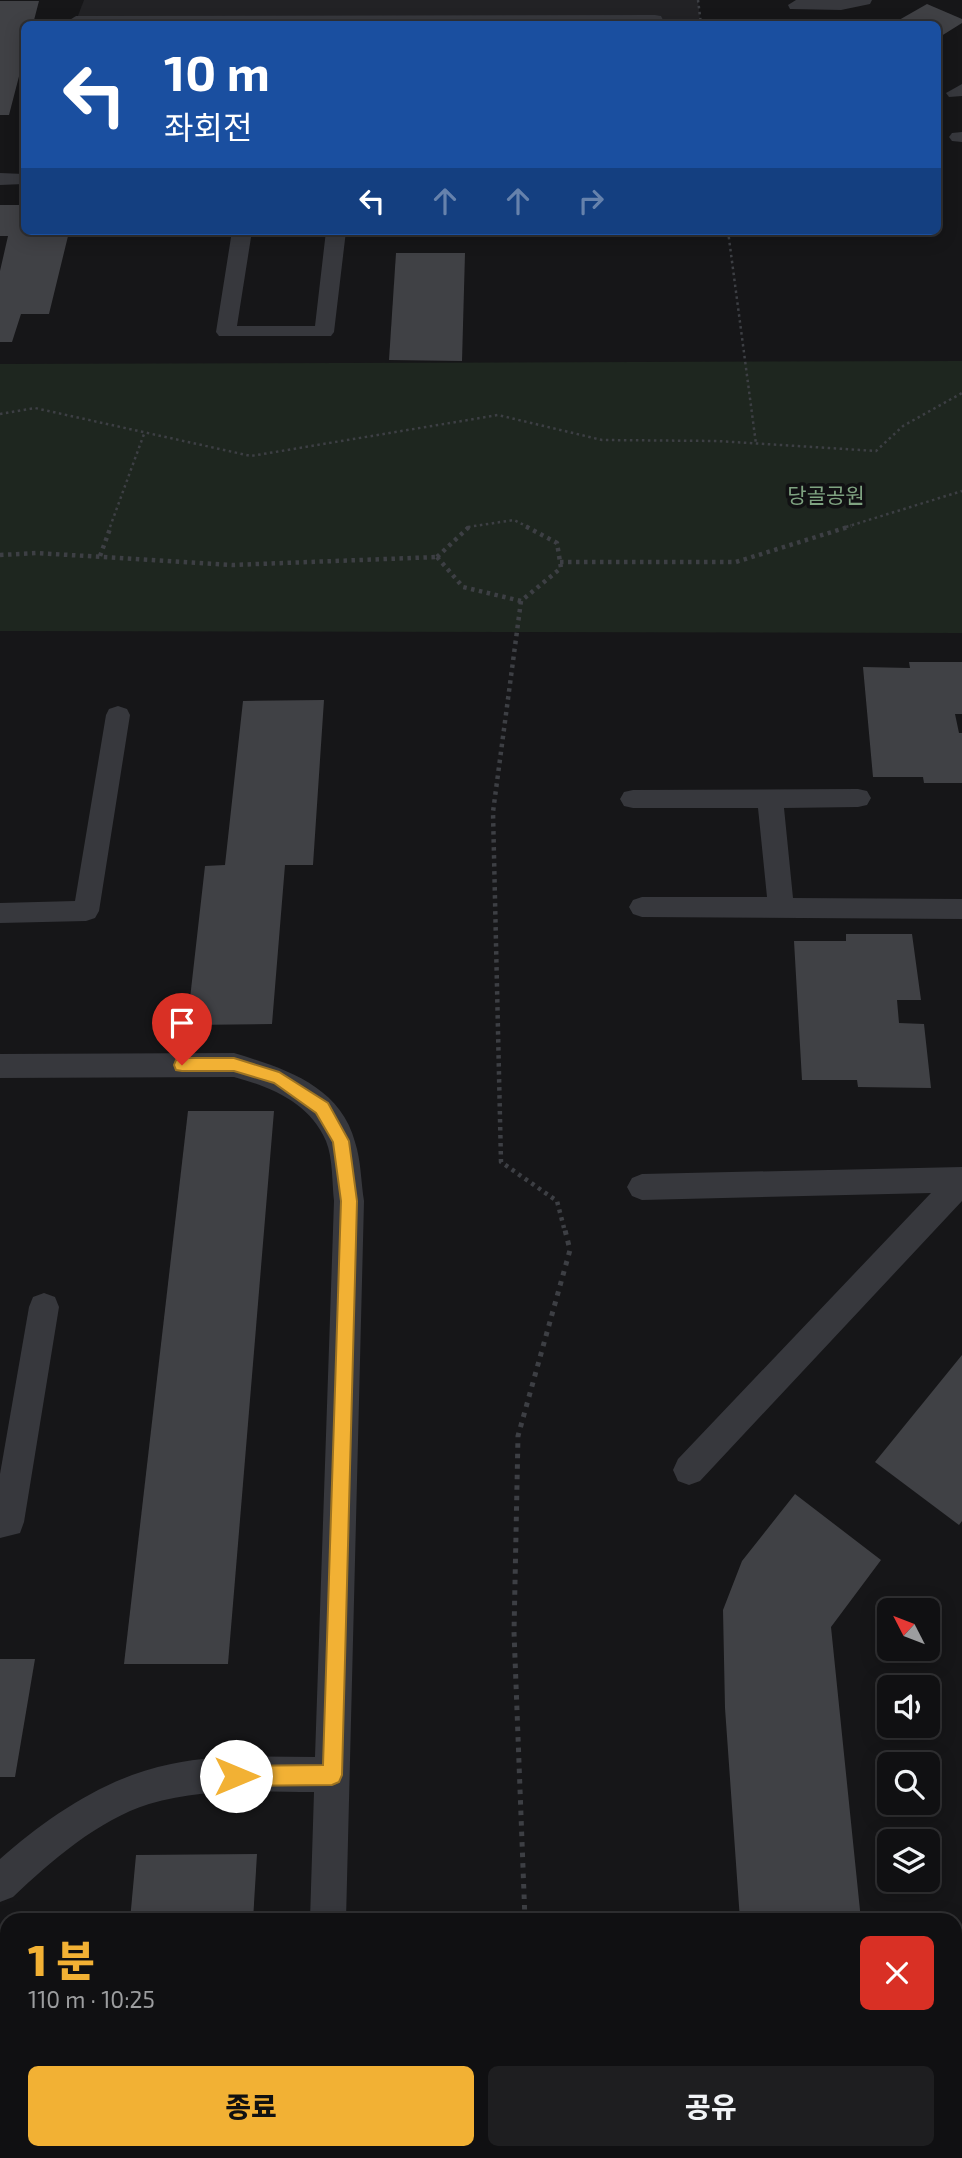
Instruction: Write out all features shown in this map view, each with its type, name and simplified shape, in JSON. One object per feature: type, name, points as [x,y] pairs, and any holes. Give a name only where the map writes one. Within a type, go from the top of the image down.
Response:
[{"type":"lane","points":[[77,21],[82,0]]},
{"type":"lane","points":[[796,5],[841,5],[864,0]]},
{"type":"lane","points":[[578,21],[655,20]]},
{"type":"lane","points":[[0,179],[21,179]]},
{"type":"lane","points":[[241,235],[226,332],[324,332],[336,235]]},
{"type":"lane","points":[[0,913],[86,911],[118,715]]},
{"type":"lane","points":[[633,799],[858,797]]},
{"type":"lane","points":[[770,798],[781,907]]},
{"type":"lane","points":[[642,907],[962,909]]},
{"type":"lane","points":[[0,1066],[234,1065],[279,1078],[322,1108],[341,1141],[349,1201],[328,1913]]},
{"type":"lane","points":[[642,1187],[962,1180]]},
{"type":"lane","points":[[689,1470],[962,1180]]},
{"type":"lane","points":[[0,1522],[8,1522],[44,1307]]},
{"type":"lane","points":[[6,1872],[105,1806],[150,1786],[236,1776],[332,1775]]},
{"type":"path","points":[[698,0],[701,21]]},
{"type":"path","points":[[729,235],[756,444]]},
{"type":"path","points":[[0,414],[35,408],[251,456],[498,415],[602,440],[756,444],[876,451],[903,426],[962,393]]},
{"type":"path","points":[[100,556],[144,434]]},
{"type":"path","points":[[560,562],[736,562],[962,491]]},
{"type":"path","points":[[0,555],[37,553],[233,565],[437,557],[471,525],[514,520],[557,543],[561,568],[521,601],[493,812],[501,1162],[557,1201],[570,1250],[518,1436],[514,1632],[526,1913]]},
{"type":"path","points":[[437,557],[463,587],[521,601]]},
{"type":"shaded area","points":[[84,0],[698,0],[700,19],[76,21]]},
{"type":"green space","name":"당골공원","points":[[962,361],[962,633],[0,631],[0,364]]},
{"type":"building","points":[[0,1],[39,1],[34,21],[21,21],[21,69],[9,115],[0,115]]},
{"type":"building","points":[[927,4],[962,19],[962,23],[941,36],[941,21],[897,21]]},
{"type":"building","points":[[0,205],[21,205],[21,235],[68,235],[49,314],[21,314],[12,342],[0,342],[0,271],[8,236],[0,236]]},
{"type":"building","points":[[396,253],[465,253],[462,361],[389,360]]},
{"type":"building","points":[[909,662],[962,662],[962,714],[955,714],[959,733],[962,733],[962,783],[924,783],[923,777],[873,777],[863,667],[910,668]]},
{"type":"building","points":[[324,700],[313,865],[285,865],[272,1024],[187,1025],[205,866],[225,865],[243,701]]},
{"type":"building","points":[[846,934],[912,934],[921,1000],[897,1000],[899,1023],[924,1024],[931,1088],[858,1087],[857,1080],[802,1080],[794,941],[846,941]]},
{"type":"building","points":[[188,1111],[274,1111],[228,1664],[124,1664]]},
{"type":"building","points":[[962,1355],[962,1521],[959,1525],[875,1462]]},
{"type":"building","points":[[795,1494],[881,1560],[831,1627],[860,1913],[740,1913],[725,1708],[723,1610],[742,1561]]},
{"type":"building","points":[[0,1659],[35,1659],[15,1777],[0,1777]]},
{"type":"building","points":[[257,1854],[253,1913],[131,1913],[136,1855]]},
{"type":"route","points":[[182,1065],[234,1065],[279,1078],[322,1108],[341,1141],[349,1201],[332,1775],[236,1776]]}]
